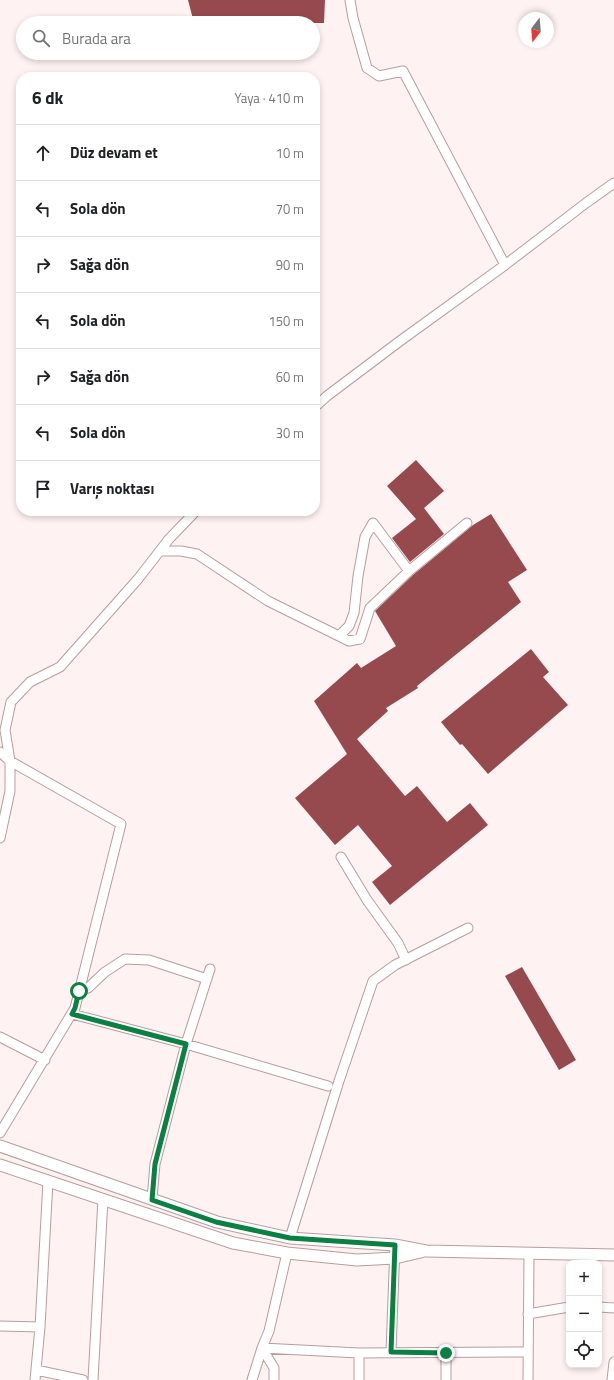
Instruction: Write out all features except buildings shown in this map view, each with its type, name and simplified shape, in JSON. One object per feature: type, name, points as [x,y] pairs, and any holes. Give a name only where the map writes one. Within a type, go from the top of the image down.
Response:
[{"type":"street","points":[[350,0],[353,18],[367,68],[379,76],[403,71],[505,265]]},
{"type":"street","points":[[320,402],[614,183]]},
{"type":"street","points":[[0,838],[10,790],[10,761],[5,730],[11,702],[30,682],[60,667],[138,579],[169,539],[191,516]]},
{"type":"street","points":[[339,636],[349,626],[354,613],[358,576],[365,537],[374,523],[409,571]]},
{"type":"street","points":[[160,551],[181,551],[197,554],[268,601],[349,641],[360,638],[370,608],[409,571],[467,523]]},
{"type":"street","points":[[0,752],[10,761],[121,824],[75,1008],[0,1133]]},
{"type":"street","points":[[341,857],[367,900],[398,943],[406,960]]},
{"type":"street","points":[[290,1238],[338,1081],[374,981],[395,965],[468,928]]},
{"type":"street","points":[[79,991],[88,988],[105,972],[126,959],[149,960],[207,979]]},
{"type":"street","points":[[152,1200],[155,1164],[186,1044],[210,969]]},
{"type":"street","points":[[72,1014],[186,1044],[328,1086]]},
{"type":"street","points":[[0,1037],[45,1060]]},
{"type":"street","points":[[0,1146],[216,1222],[290,1238],[395,1245],[426,1251],[614,1255]]},
{"type":"street","points":[[0,1165],[233,1243],[287,1253],[357,1260],[395,1258],[426,1251]]},
{"type":"street","points":[[34,1380],[40,1327],[48,1181]]},
{"type":"street","points":[[93,1380],[103,1199]]},
{"type":"street","points":[[391,1352],[395,1245]]},
{"type":"street","points":[[252,1380],[262,1348],[269,1332],[287,1253]]},
{"type":"street","points":[[528,1380],[530,1254]]},
{"type":"street","points":[[528,1314],[566,1307]]},
{"type":"street","points":[[602,1307],[614,1308]]},
{"type":"street","points":[[0,1326],[40,1327]]},
{"type":"street","points":[[262,1348],[359,1353],[528,1352]]},
{"type":"street","points":[[262,1348],[274,1368],[274,1380]]},
{"type":"street","points":[[359,1353],[359,1380]]},
{"type":"street","points":[[446,1353],[446,1380]]},
{"type":"street","points":[[612,1380],[614,1362]]},
{"type":"street","points":[[36,1370],[83,1380]]},
{"type":"route","points":[[79,991],[72,1014],[186,1044],[155,1164],[152,1200],[216,1222],[290,1238],[395,1245],[391,1352],[446,1353]]}]
